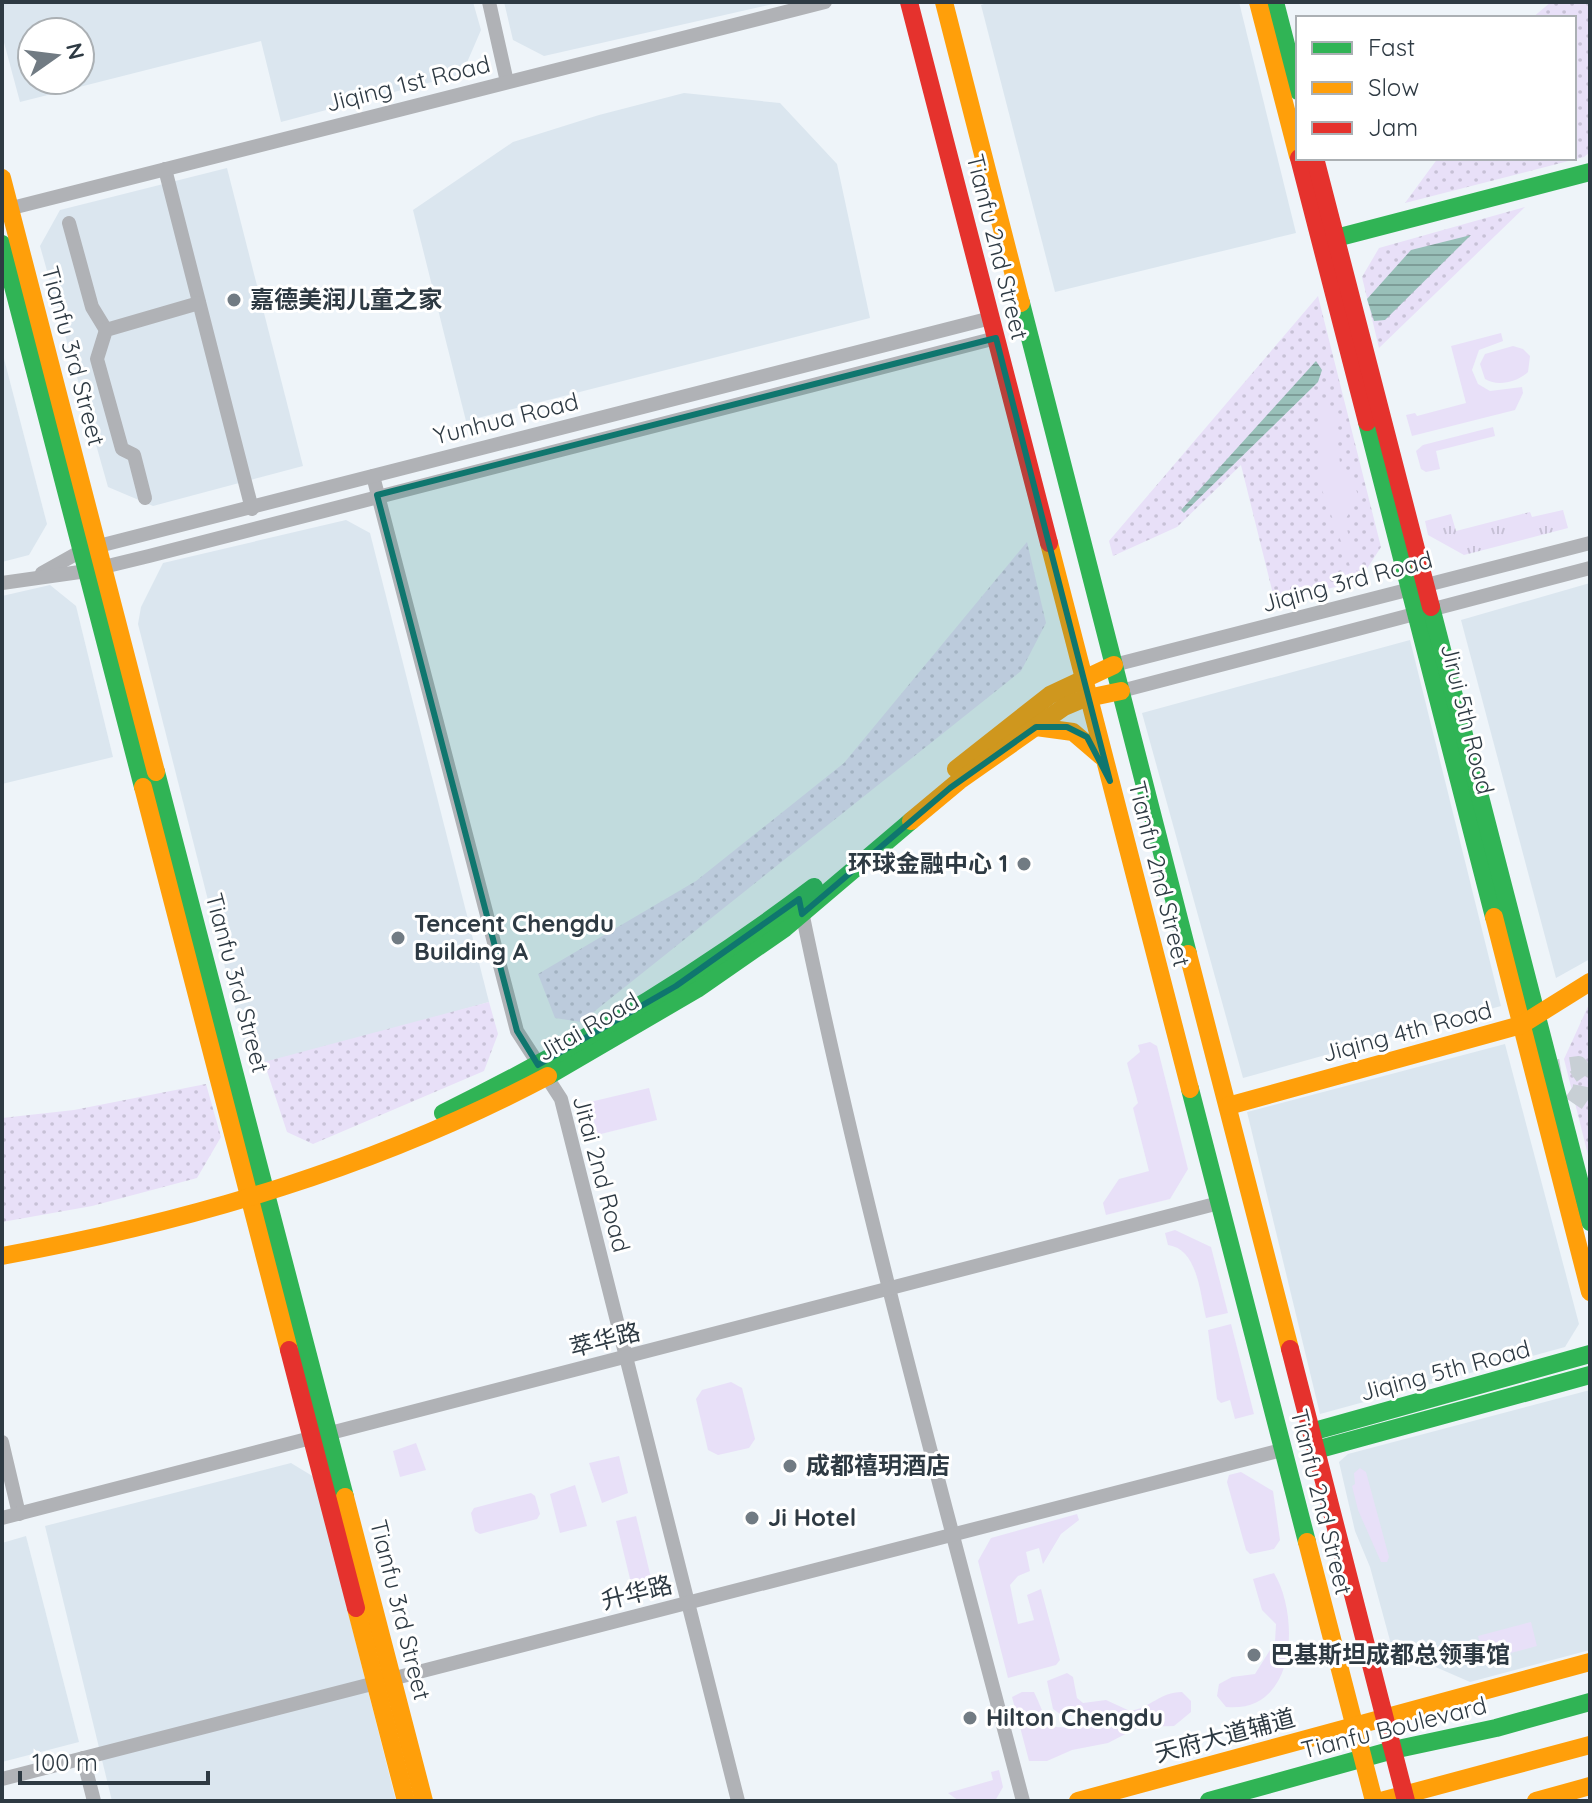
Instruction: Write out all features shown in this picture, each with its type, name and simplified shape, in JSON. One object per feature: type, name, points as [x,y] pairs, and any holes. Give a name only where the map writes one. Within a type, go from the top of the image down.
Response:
[{"type":"street","points":[[489,2],[507,82]]},
{"type":"street","name":"Jiqing 1st Road","points":[[6,209],[825,2]]},
{"type":"street","name":"Tianfu 2nd Street","points":[[909,2],[1374,1801]]},
{"type":"street","name":"Tianfu 2nd Street","points":[[944,2],[1405,1798]]},
{"type":"street","name":"Jirui 5th Road","points":[[1258,2],[1296,149]]},
{"type":"street","points":[[1275,2],[1296,83]]},
{"type":"street","name":"Jirui 5th Road","points":[[1299,160],[1424,612],[1529,1020],[1590,1292]]},
{"type":"street","name":"Jirui 5th Road","points":[[1316,160],[1417,586]]},
{"type":"street","points":[[165,169],[252,509]]},
{"type":"street","points":[[1336,238],[1590,172]]},
{"type":"street","name":"Tianfu 3rd Street","points":[[2,178],[6,209],[93,559],[384,1681],[424,1801]]},
{"type":"street","points":[[69,223],[92,307],[106,330],[97,359],[122,449],[134,455],[145,498]]},
{"type":"street","name":"Tianfu 3rd Street","points":[[2,244],[93,559]]},
{"type":"street","points":[[106,330],[199,303]]},
{"type":"street","name":"Yunhua Road","points":[[2,583],[373,476],[991,318]]},
{"type":"street","name":"Yunhua Road","points":[[93,559],[377,495],[996,338]]},
{"type":"street","name":"Jitai 2nd Road","points":[[373,476],[517,1031],[561,1099],[738,1801]]},
{"type":"street","name":"Jiqing 3rd Road","points":[[1114,665],[1590,543]]},
{"type":"street","name":"Jiqing 3rd Road","points":[[1121,691],[1590,568]]},
{"type":"street","name":"Jitai Road","points":[[801,907],[1000,733],[1083,674],[1114,665]]},
{"type":"street","name":"Jitai Road","points":[[2,1245],[152,1213],[365,1158],[473,1114],[543,1072],[677,1002],[950,788],[1036,727],[1071,703],[1121,691]]},
{"type":"street","points":[[1036,727],[1067,727],[1087,737],[1101,756],[1110,781]]},
{"type":"street","points":[[801,907],[838,1086],[1023,1801]]},
{"type":"street","name":"Jiqing 4th Road","points":[[1228,1106],[1529,1020],[1590,982]]},
{"type":"street","name":"Jirui 5th Road","points":[[1529,1020],[1566,1109],[1590,1222]]},
{"type":"street","name":"Jitai Road","points":[[2,1256],[166,1224],[258,1187]]},
{"type":"street","name":"萃华路","points":[[2,1518],[1219,1203]]},
{"type":"street","name":"Jiqing 5th Road","points":[[1314,1441],[1590,1354]]},
{"type":"street","name":"Jiqing 5th Road","points":[[1314,1441],[1590,1375]]},
{"type":"street","points":[[2,1442],[19,1514]]},
{"type":"street","name":"升华路","points":[[2,1779],[1282,1450]]},
{"type":"street","name":"天府大道辅道","points":[[1078,1801],[1590,1662]]},
{"type":"street","name":"Tianfu 3rd Street","points":[[384,1681],[406,1801]]},
{"type":"street","name":"Tianfu Boulevard","points":[[1209,1801],[1362,1758],[1496,1728],[1590,1702]]},
{"type":"street","points":[[1381,1801],[1405,1798],[1590,1745]]},
{"type":"street","points":[[83,1758],[94,1801]]},
{"type":"street","points":[[1536,1801],[1590,1786]]},
{"type":"highlighted area","points":[[996,338],[1110,781],[1087,737],[1067,727],[1036,727],[950,788],[802,914],[799,899],[676,986],[538,1065],[517,1031],[377,495]]},
{"type":"shaded area","points":[[2,2],[473,2],[481,30],[462,74],[281,122],[261,41],[96,83],[96,16],[16,16],[16,87],[2,35]]},
{"type":"shaded area","points":[[504,2],[782,2],[544,56],[513,40]]},
{"type":"shaded area","points":[[990,2],[1239,2],[1296,233],[1055,292],[981,5]]},
{"type":"shaded area","points":[[684,93],[780,103],[837,164],[870,318],[466,421],[413,210],[513,142]]},
{"type":"shaded area","points":[[18,96],[44,96],[20,102]]},
{"type":"shaded area","points":[[227,168],[303,466],[153,506],[108,487],[40,246],[60,210]]},
{"type":"shaded area","points":[[1471,235],[1385,320],[1374,321],[1367,299],[1411,250]]},
{"type":"shaded area","points":[[2,351],[47,524],[29,555],[2,562]]},
{"type":"shaded area","points":[[1316,361],[1322,370],[1318,382],[1184,513],[1181,510]]},
{"type":"shaded area","points":[[346,520],[370,533],[489,1002],[251,1070],[138,624],[141,607],[163,563]]},
{"type":"shaded area","points":[[1590,583],[1590,959],[1556,978],[1461,620]]},
{"type":"shaded area","points":[[50,585],[76,606],[113,757],[2,784],[2,596]]},
{"type":"shaded area","points":[[1410,640],[1501,1006],[1243,1078],[1142,713]]},
{"type":"shaded area","points":[[1505,1044],[1579,1324],[1565,1347],[1320,1414],[1247,1112]]},
{"type":"shaded area","points":[[1590,1390],[1590,1650],[1470,1682],[1392,1648],[1370,1567],[1355,1531],[1339,1462],[1348,1454]]},
{"type":"shaded area","points":[[291,1463],[314,1477],[396,1801],[112,1801],[45,1526]]},
{"type":"shaded area","points":[[26,1536],[79,1742],[2,1762],[2,1543]]},
{"type":"green space","points":[[1551,2],[1590,2],[1590,152],[1584,157],[1576,159],[1576,16],[1534,16]]},
{"type":"green space","points":[[1437,160],[1572,160],[1405,203]]},
{"type":"green space","points":[[1525,207],[1379,348],[1362,277],[1379,248]]},
{"type":"green space","points":[[1318,296],[1381,547],[1359,581],[1275,602],[1241,465],[1177,527],[1113,556],[1109,541]]},
{"type":"green space","points":[[1501,333],[1503,341],[1479,350],[1472,370],[1478,384],[1490,391],[1522,387],[1523,393],[1515,410],[1412,436],[1406,415],[1415,413],[1417,416],[1466,403],[1451,346]]},
{"type":"green space","points":[[1513,346],[1523,349],[1530,356],[1528,372],[1507,382],[1496,383],[1485,379],[1480,364],[1485,354]]},
{"type":"green space","points":[[1334,407],[1341,473],[1353,482],[1359,497],[1345,520],[1359,581],[1356,582],[1319,482],[1322,410]]},
{"type":"green space","points":[[1493,427],[1495,436],[1436,451],[1440,469],[1426,472],[1421,469],[1416,451],[1423,445]]},
{"type":"green space","points":[[1563,510],[1568,528],[1464,555],[1428,535],[1425,521],[1451,514],[1456,531],[1530,512],[1532,517]]},
{"type":"green space","points":[[1027,542],[1046,623],[1021,671],[581,1022],[555,1018],[538,974],[696,881],[844,763]]},
{"type":"green space","points":[[489,1002],[498,1034],[484,1071],[313,1144],[287,1132],[264,1062]]},
{"type":"green space","points":[[1590,1002],[1590,1163],[1564,1059]]},
{"type":"green space","points":[[1150,1042],[1157,1046],[1188,1169],[1170,1199],[1106,1215],[1103,1203],[1119,1179],[1149,1171],[1133,1108],[1138,1103],[1127,1063],[1140,1052],[1138,1045]]},
{"type":"green space","points":[[206,1084],[221,1137],[197,1178],[92,1206],[2,1222],[2,1118],[74,1110]]},
{"type":"green space","points":[[649,1088],[657,1120],[597,1135],[590,1102]]},
{"type":"green space","points":[[1175,1230],[1211,1247],[1228,1313],[1206,1318],[1192,1264],[1178,1248],[1168,1245],[1165,1233]]},
{"type":"green space","points":[[1231,1324],[1254,1414],[1235,1419],[1230,1400],[1221,1403],[1217,1399],[1208,1330]]},
{"type":"green space","points":[[731,1382],[742,1388],[755,1439],[749,1448],[718,1455],[708,1450],[696,1399],[702,1390]]},
{"type":"green space","points":[[416,1443],[426,1470],[400,1477],[393,1451]]},
{"type":"green space","points":[[619,1456],[628,1493],[602,1503],[589,1463]]},
{"type":"green space","points":[[1360,1468],[1366,1472],[1389,1557],[1387,1562],[1381,1562],[1358,1510],[1352,1486],[1355,1484],[1354,1473]]},
{"type":"green space","points":[[1241,1472],[1273,1491],[1280,1540],[1274,1549],[1250,1554],[1246,1550],[1227,1482],[1229,1475]]},
{"type":"green space","points":[[575,1485],[587,1526],[560,1533],[550,1494]]},
{"type":"green space","points":[[531,1493],[535,1496],[540,1514],[537,1519],[480,1534],[475,1531],[471,1513],[474,1508]]},
{"type":"green space","points":[[1077,1514],[1079,1520],[1061,1534],[1043,1564],[1039,1548],[1026,1552],[1030,1571],[1018,1576],[1010,1585],[1018,1624],[1034,1620],[1027,1595],[1041,1589],[1060,1660],[1056,1665],[1008,1678],[978,1561],[991,1538]]},
{"type":"green space","points":[[636,1516],[652,1582],[649,1587],[633,1591],[616,1521]]},
{"type":"green space","points":[[1274,1573],[1282,1591],[1289,1636],[1279,1679],[1267,1695],[1250,1705],[1226,1707],[1217,1696],[1219,1684],[1232,1677],[1255,1674],[1275,1642],[1276,1624],[1262,1610],[1253,1579]]},
{"type":"green space","points":[[1531,1622],[1537,1646],[1484,1660],[1478,1636]]},
{"type":"green space","points":[[1067,1673],[1073,1677],[1077,1698],[1083,1703],[1106,1700],[1130,1711],[1182,1692],[1191,1701],[1191,1712],[1174,1726],[1139,1727],[1108,1743],[1072,1750],[1047,1761],[1029,1761],[1012,1697],[1022,1692],[1034,1692],[1047,1720],[1057,1727],[1090,1721],[1088,1711],[1064,1717],[1053,1709],[1047,1681]]},
{"type":"green space","points":[[999,1770],[1003,1787],[995,1801],[959,1801],[948,1793],[993,1780],[991,1772]]},
{"type":"tunnel","points":[[1541,1072],[1578,1066],[1585,1076],[1582,1091],[1571,1107]]},
{"type":"traffic: fast","points":[[1275,2],[1296,83]]},
{"type":"traffic: fast","points":[[1336,238],[1590,172]]},
{"type":"traffic: fast","points":[[2,244],[143,787]]},
{"type":"traffic: fast","points":[[1021,303],[1188,954]]},
{"type":"traffic: fast","points":[[1367,422],[1494,917]]},
{"type":"traffic: fast","points":[[1431,607],[1590,1222]]},
{"type":"traffic: fast","points":[[156,772],[345,1497]]},
{"type":"traffic: fast","points":[[548,1076],[697,989],[785,928],[911,821]]},
{"type":"traffic: fast","points":[[443,1113],[540,1063],[634,1009],[726,950],[814,887]]},
{"type":"traffic: fast","points":[[1190,1089],[1307,1542]]},
{"type":"traffic: fast","points":[[1311,1432],[1590,1354]]},
{"type":"traffic: fast","points":[[1316,1450],[1590,1375]]},
{"type":"traffic: fast","points":[[1209,1801],[1393,1750],[1496,1728],[1590,1702]]},
{"type":"traffic: slow","points":[[944,2],[1021,303]]},
{"type":"traffic: slow","points":[[1258,2],[1296,148]]},
{"type":"traffic: slow","points":[[2,178],[156,772]]},
{"type":"traffic: slow","points":[[1049,543],[1190,1089]]},
{"type":"traffic: slow","points":[[956,769],[1050,695],[1114,665]]},
{"type":"traffic: slow","points":[[911,821],[959,781],[1064,707],[1083,699],[1121,691]]},
{"type":"traffic: slow","points":[[1036,727],[1073,732],[1101,756]]},
{"type":"traffic: slow","points":[[143,787],[289,1350]]},
{"type":"traffic: slow","points":[[1494,917],[1590,1292]]},
{"type":"traffic: slow","points":[[1188,954],[1290,1349]]},
{"type":"traffic: slow","points":[[1228,1106],[1521,1025],[1590,982]]},
{"type":"traffic: slow","points":[[2,1256],[144,1226],[282,1187],[417,1138],[548,1076]]},
{"type":"traffic: slow","points":[[345,1497],[424,1801]]},
{"type":"traffic: slow","points":[[1307,1542],[1374,1801]]},
{"type":"traffic: slow","points":[[356,1608],[406,1801]]},
{"type":"traffic: slow","points":[[1078,1801],[1590,1662]]},
{"type":"traffic: slow","points":[[1381,1801],[1590,1745]]},
{"type":"traffic: slow","points":[[1536,1801],[1590,1786]]},
{"type":"traffic: jam","points":[[909,2],[1049,543]]},
{"type":"traffic: jam","points":[[1300,160],[1367,422]]},
{"type":"traffic: jam","points":[[1316,160],[1431,607]]},
{"type":"traffic: jam","points":[[1290,1349],[1406,1801]]},
{"type":"traffic: jam","points":[[289,1350],[356,1608]]},
{"type":"place","name":"嘉德美润儿童之家","points":[[234,300]]},
{"type":"place","name":"环球金融中心 1","points":[[1024,864]]},
{"type":"place","name":"Tencent Chengdu Building A","points":[[398,938]]},
{"type":"place","name":"成都禧玥酒店","points":[[790,1466]]},
{"type":"place","name":"Ji Hotel","points":[[752,1518]]},
{"type":"place","name":"巴基斯坦成都总领事馆","points":[[1254,1655]]},
{"type":"place","name":"Hilton Chengdu","points":[[970,1718]]}]
